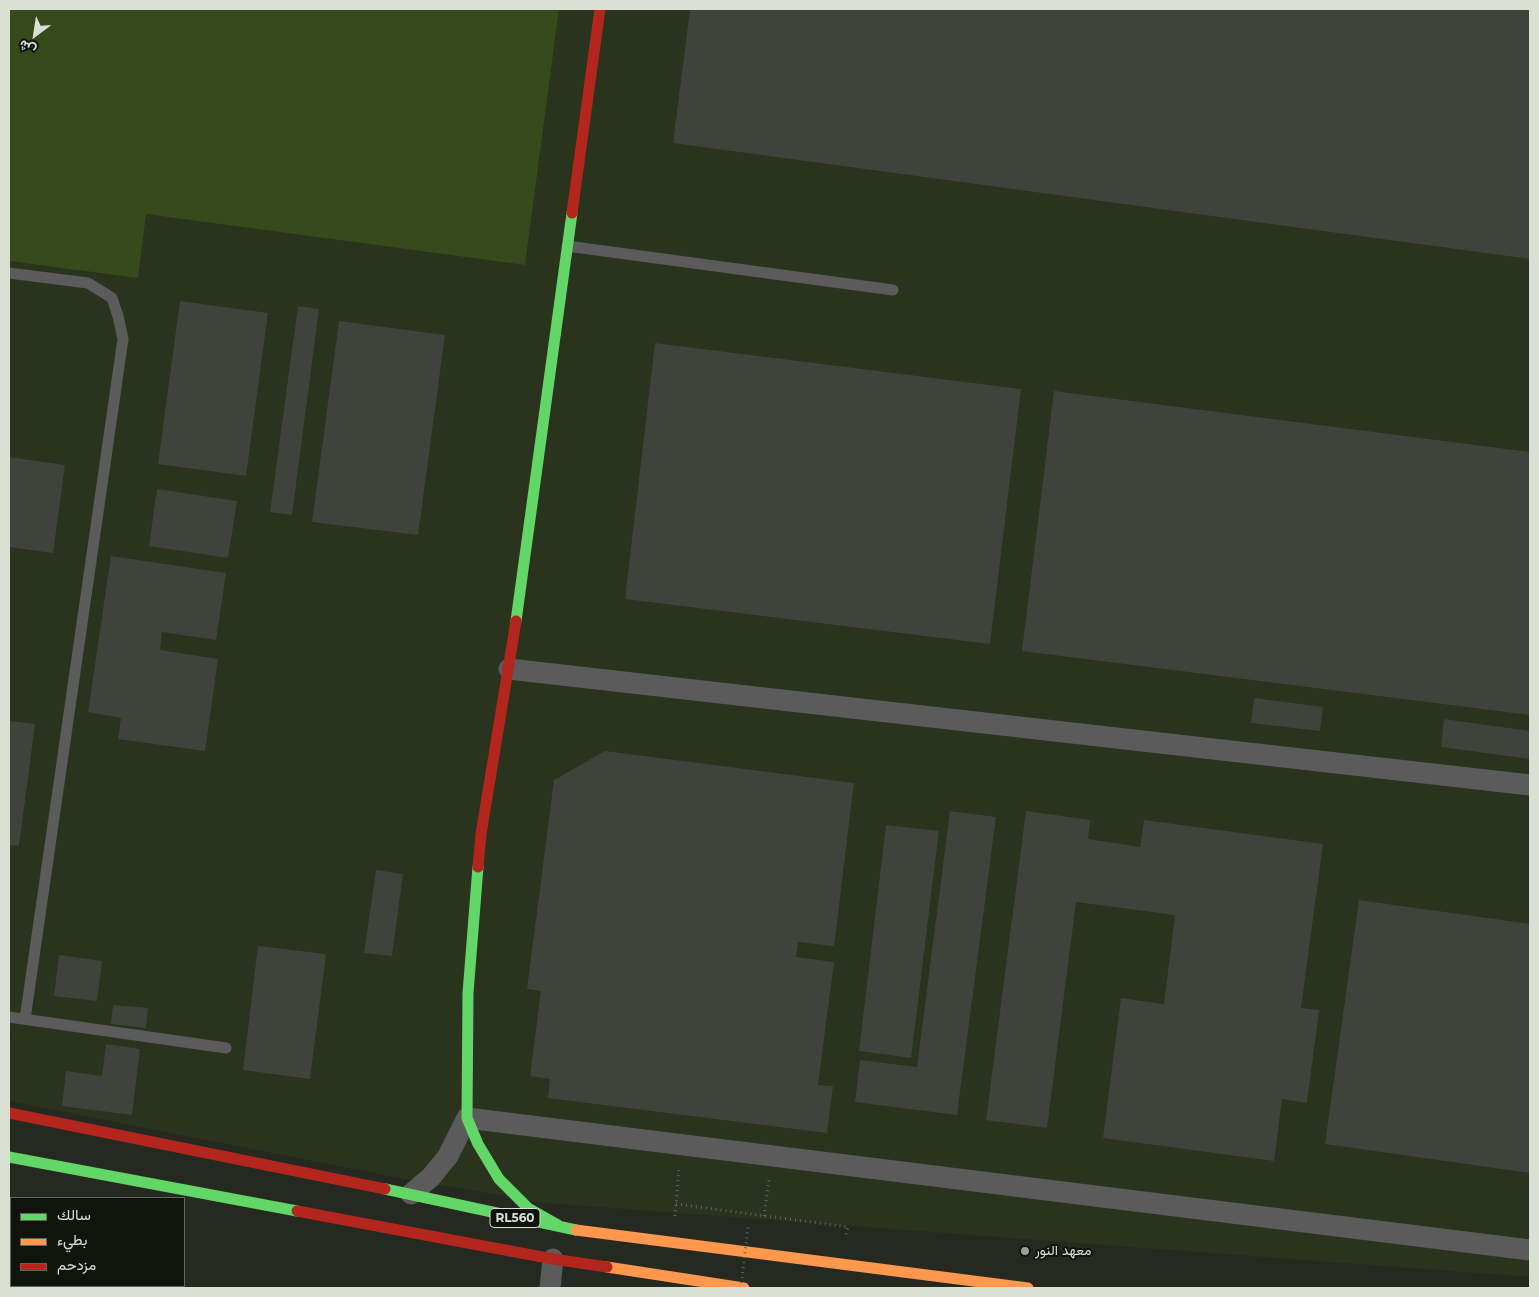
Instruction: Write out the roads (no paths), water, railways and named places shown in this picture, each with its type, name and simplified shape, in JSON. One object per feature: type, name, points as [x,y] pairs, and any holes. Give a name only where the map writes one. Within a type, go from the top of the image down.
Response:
[{"type":"main road","points":[[564,1228],[528,1208],[499,1179],[478,1144],[467,1118],[468,993],[482,834],[509,669],[600,9]]},
{"type":"main road","name":"RL560","points":[[9,1113],[410,1194],[564,1228],[1028,1288]]},
{"type":"main road","name":"RL560","points":[[9,1157],[553,1259],[743,1288]]},
{"type":"street","points":[[509,669],[1530,785]]},
{"type":"street","points":[[410,1194],[431,1177],[448,1156],[467,1118],[1530,1250]]},
{"type":"street","points":[[550,1288],[553,1259]]},
{"type":"lane","points":[[567,246],[893,290]]},
{"type":"lane","points":[[9,273],[88,284],[112,298],[123,339],[25,1019]]},
{"type":"lane","points":[[9,1017],[226,1048]]},
{"type":"place","name":"معهد النور","points":[[1025,1251]]}]
